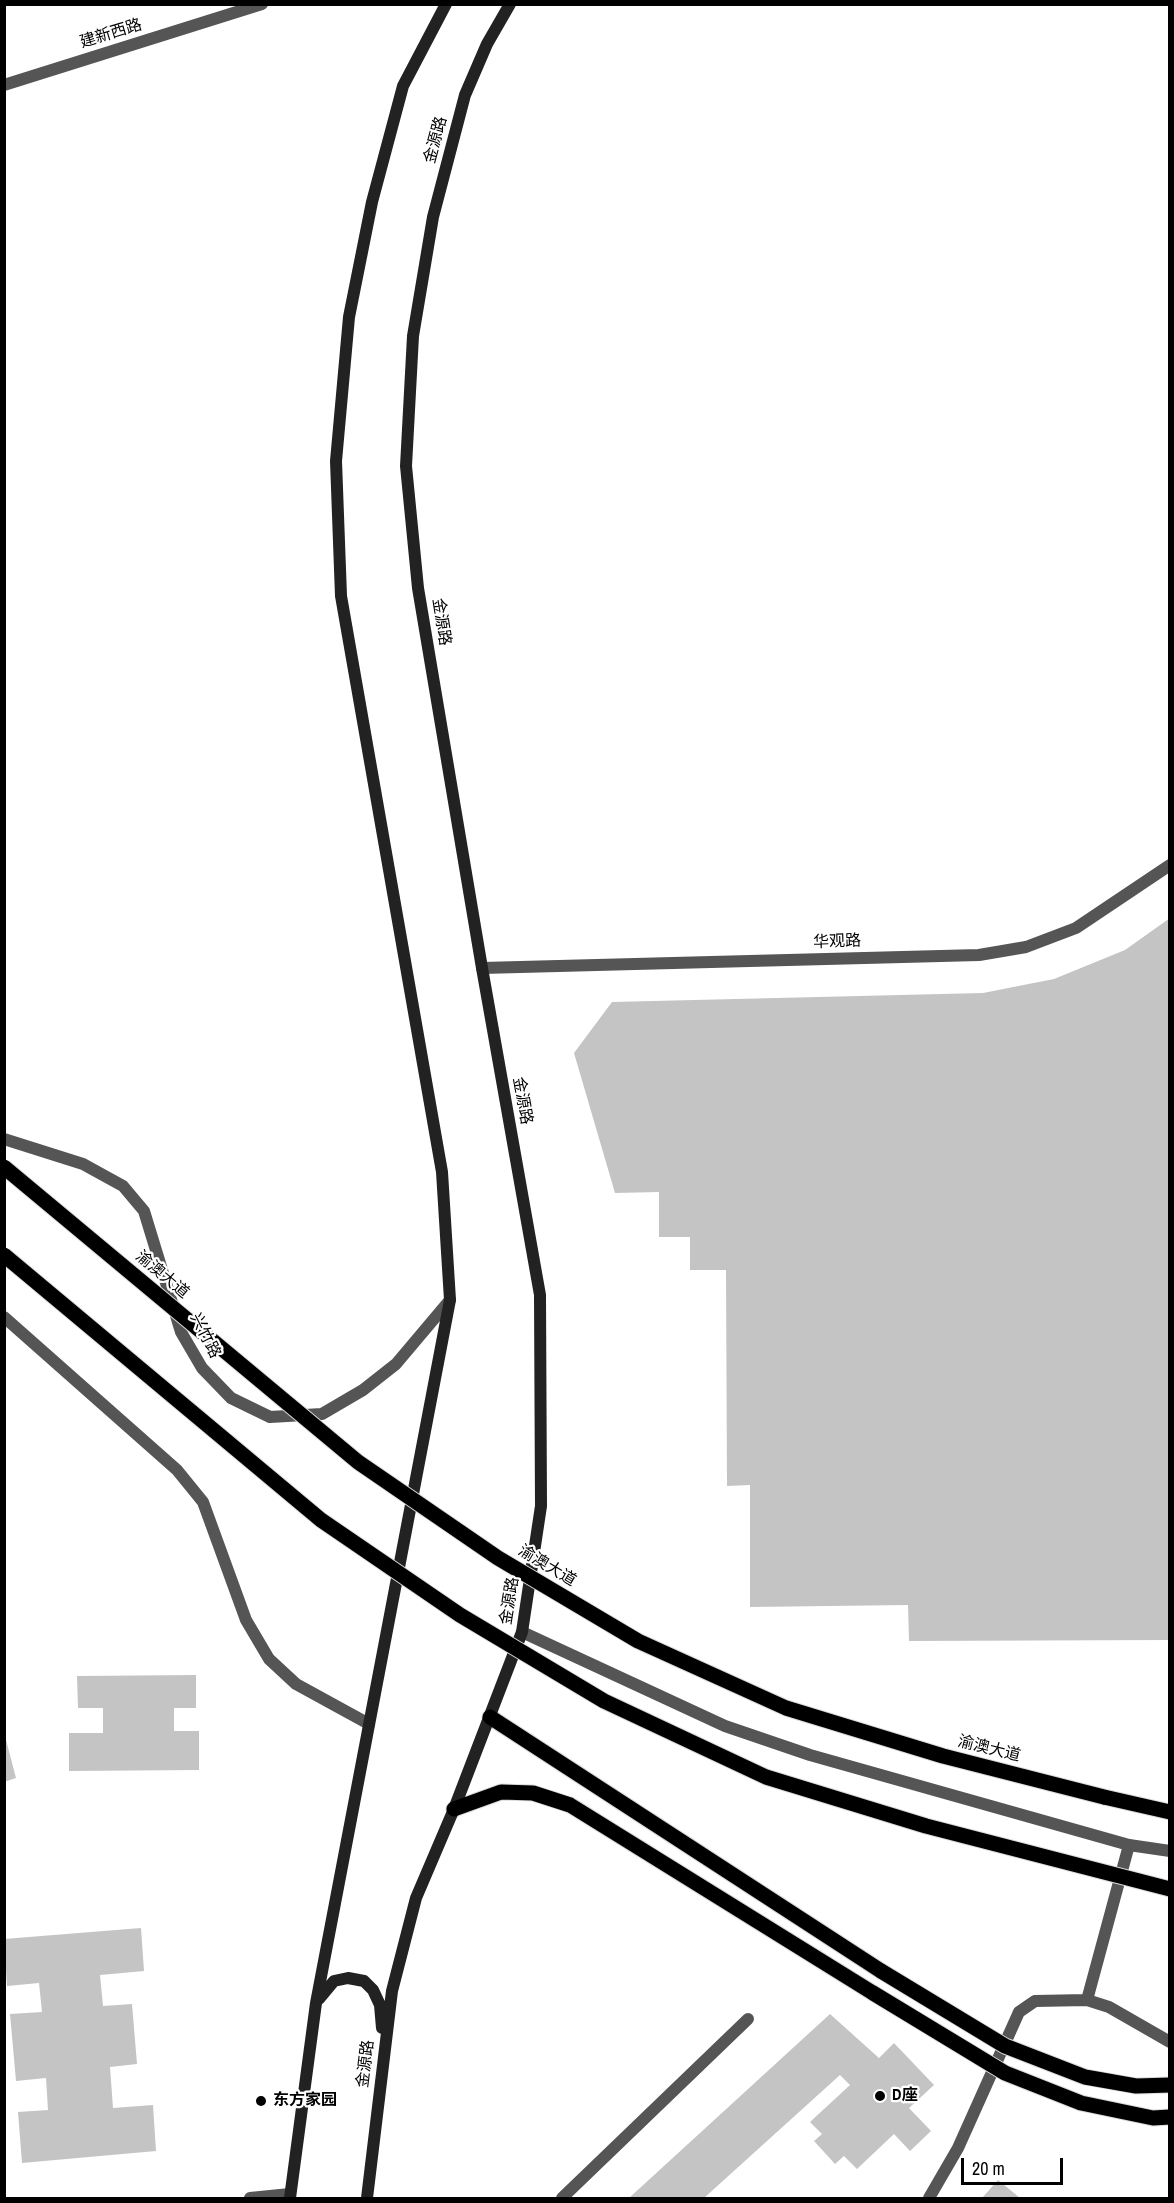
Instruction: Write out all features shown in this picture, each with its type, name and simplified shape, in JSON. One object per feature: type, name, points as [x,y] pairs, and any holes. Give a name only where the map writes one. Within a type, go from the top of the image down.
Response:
[{"type":"main road","points":[[290,2196],[316,2003],[450,1300],[442,1172],[341,596],[336,460],[349,317],[372,202],[404,86],[446,4]]},
{"type":"main road","name":"金源路","points":[[367,2199],[392,1991],[416,1898],[454,1809],[522,1632],[541,1506],[540,1294],[418,588],[406,466],[413,336],[433,217],[465,95],[487,44],[510,4]]},
{"type":"main road","name":"渝澳大道","points":[[4,1167],[358,1462],[498,1558],[638,1641],[786,1708],[943,1756],[1170,1812]]},
{"type":"main road","points":[[4,1255],[321,1520],[460,1614],[604,1701],[766,1777],[926,1826],[1170,1889]]},
{"type":"main road","points":[[490,1717],[881,1971],[1005,2046],[1085,2077],[1136,2086],[1170,2085]]},
{"type":"main road","points":[[454,1809],[501,1792],[533,1793],[570,1805],[1005,2073],[1081,2103],[1153,2118],[1170,2117]]},
{"type":"main road","points":[[316,2003],[325,1989],[334,1981],[348,1978],[364,1981],[373,1990],[380,2005],[385,2050]]},
{"type":"street","name":"建新西路","points":[[4,85],[262,4]]},
{"type":"street","name":"华观路","points":[[482,968],[979,955],[1026,947],[1076,928],[1170,865]]},
{"type":"street","name":"兴竹路","points":[[4,1139],[83,1164],[123,1186],[144,1210],[181,1332],[202,1368],[231,1398],[270,1417],[322,1414],[363,1390],[396,1364],[450,1300]]},
{"type":"street","points":[[4,1317],[177,1470],[203,1502],[246,1620],[269,1659],[296,1684],[369,1724]]},
{"type":"street","points":[[522,1632],[725,1726],[810,1755],[1129,1845],[1170,1851]]},
{"type":"street","points":[[1087,2000],[1129,1845]]},
{"type":"street","points":[[929,2199],[958,2148],[1019,2012],[1035,2001],[1087,2000],[1109,2007],[1170,2042]]},
{"type":"street","points":[[561,2199],[748,2019]]},
{"type":"street","points":[[250,2199],[290,2196]]},
{"type":"building","points":[[1170,918],[1170,1640],[909,1641],[908,1605],[750,1607],[750,1485],[727,1486],[726,1270],[690,1270],[690,1237],[659,1237],[659,1192],[615,1193],[574,1053],[612,1002],[983,993],[1054,979],[1125,950]]},
{"type":"building","points":[[196,1675],[196,1708],[174,1708],[174,1731],[199,1731],[199,1770],[69,1771],[69,1733],[103,1733],[103,1708],[78,1708],[77,1676]]},
{"type":"building","points":[[4,1737],[16,1778],[4,1782]]},
{"type":"building","points":[[141,1928],[144,1971],[100,1975],[103,2006],[132,2004],[137,2064],[110,2067],[113,2108],[153,2105],[156,2151],[22,2163],[18,2112],[48,2110],[46,2078],[16,2081],[10,2014],[42,2012],[39,1983],[7,1986],[4,1939]]},
{"type":"building","points":[[830,2014],[879,2058],[894,2043],[934,2085],[909,2108],[931,2131],[910,2151],[894,2134],[857,2169],[844,2156],[835,2164],[814,2141],[822,2134],[810,2122],[850,2085],[840,2075],[704,2198],[629,2198]]},
{"type":"building","points":[[998,2180],[1020,2198],[982,2198]]},
{"type":"place","name":"D座","points":[[880,2096]]},
{"type":"place","name":"东方家园","points":[[261,2101]]}]
